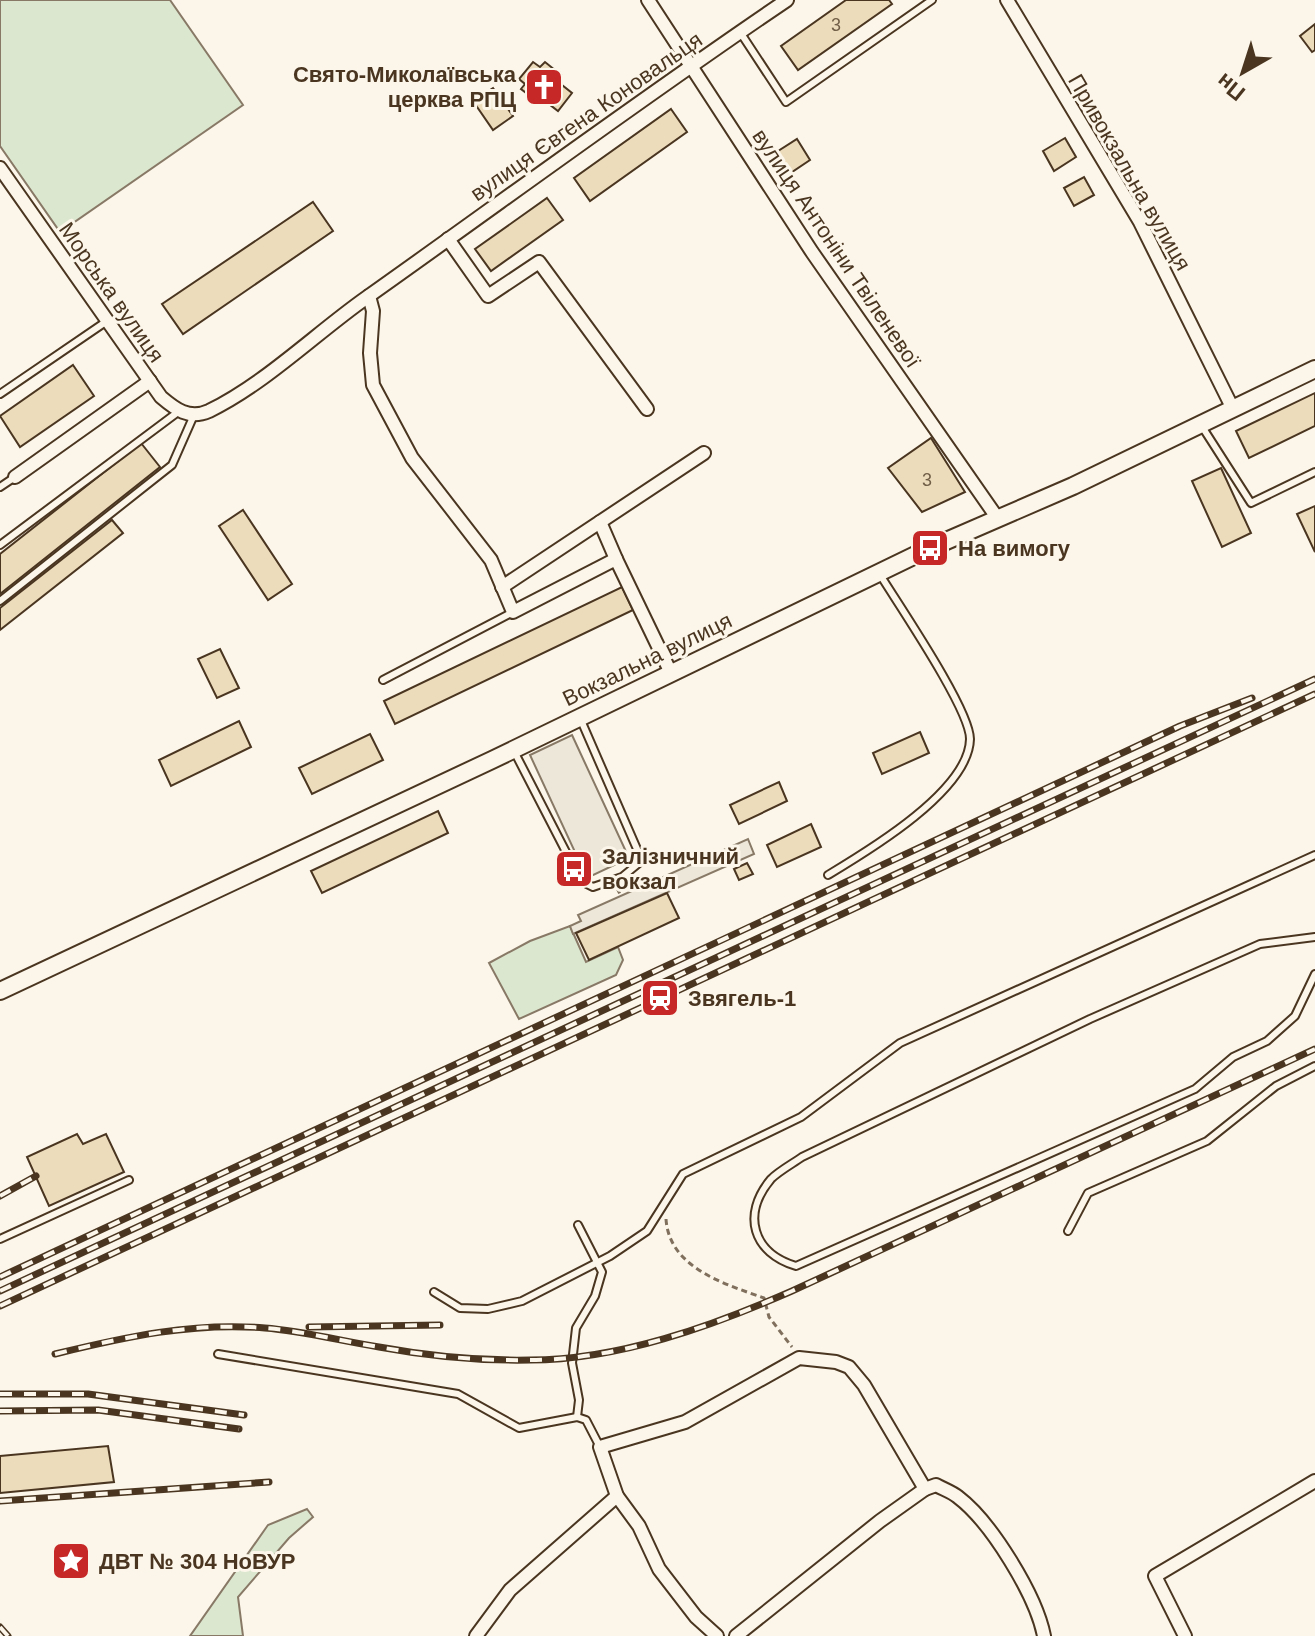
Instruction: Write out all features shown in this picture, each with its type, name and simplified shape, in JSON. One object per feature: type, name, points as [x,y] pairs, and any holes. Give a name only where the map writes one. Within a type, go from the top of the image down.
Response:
[{"type":"street","name":"вулиця Антоніни Твіленевої","points":[[648,0],[812,252],[996,516]]},
{"type":"street","name":"вулиця Євгена Коновальця","points":[[194,415],[207,412],[269,371],[448,239],[787,0]]},
{"type":"street","name":"Привокзальна вулиця","points":[[1007,0],[1140,222],[1233,409]]},
{"type":"street","name":"Морська вулиця","points":[[0,168],[150,381],[178,412]]},
{"type":"street","points":[[448,239],[488,296],[539,262],[647,409]]},
{"type":"street","points":[[369,296],[373,311],[370,353],[373,385],[412,458],[491,560],[513,612],[616,559]]},
{"type":"street","name":"Вокзальна вулиця","points":[[0,991],[996,516],[1073,486],[1315,369]]},
{"type":"street","points":[[15,477],[150,381]]},
{"type":"street","points":[[178,412],[194,415]]},
{"type":"street","points":[[502,587],[704,453]]},
{"type":"street","points":[[600,522],[670,671]]},
{"type":"street","points":[[717,1636],[696,1617],[659,1569],[639,1526],[617,1496],[600,1447],[685,1422],[799,1358],[849,1367],[864,1385],[925,1489]]},
{"type":"street","points":[[1185,1636],[1155,1576],[1315,1481]]},
{"type":"street","points":[[736,1636],[925,1489],[936,1485],[958,1496],[978,1518],[1027,1594],[1044,1636]]},
{"type":"street","points":[[476,1636],[510,1590],[617,1496]]},
{"type":"lane","points":[[740,32],[786,102],[932,0]]},
{"type":"lane","points":[[0,394],[107,321]]},
{"type":"lane","points":[[0,545],[178,412]]},
{"type":"lane","points":[[0,601],[172,465],[194,415]]},
{"type":"lane","points":[[1201,425],[1251,503],[1315,472]]},
{"type":"lane","points":[[0,487],[15,477]]},
{"type":"lane","points":[[828,875],[894,835],[938,794],[965,760],[970,737],[957,703],[879,572]]},
{"type":"lane","points":[[383,680],[513,612]]},
{"type":"lane","points":[[513,749],[581,881],[593,887],[622,877],[639,863],[637,849],[580,717]]},
{"type":"lane","points":[[434,1292],[460,1308],[488,1309],[522,1301],[597,1263],[647,1231],[683,1174],[801,1117],[900,1043],[1315,855]]},
{"type":"lane","points":[[1314,977],[1295,1016],[1267,1041],[1233,1057],[1195,1089],[796,1266],[774,1259],[756,1236],[755,1209],[772,1179],[802,1157],[1090,1019],[1260,944],[1315,937]]},
{"type":"lane","points":[[1314,977],[1315,990]]},
{"type":"lane","points":[[1068,1231],[1088,1193],[1207,1141],[1276,1086],[1315,1066]]},
{"type":"lane","points":[[0,1239],[129,1180]]},
{"type":"lane","points":[[577,1417],[579,1400],[572,1363],[576,1328],[595,1296],[602,1272],[578,1225]]},
{"type":"lane","points":[[218,1354],[458,1394],[519,1428],[577,1417],[586,1420],[600,1447]]},
{"type":"path","points":[[666,1201],[667,1233],[681,1255],[700,1273],[764,1298],[769,1317],[799,1358]]},
{"type":"green space","points":[[0,0],[170,0],[243,105],[60,232],[0,146]]},
{"type":"green space","points":[[570,926],[586,962],[618,947],[623,960],[616,975],[519,1019],[489,963],[530,941]]},
{"type":"green space","points":[[307,1509],[313,1517],[289,1538],[238,1597],[243,1636],[190,1636],[268,1525]]},
{"type":"shaded area","points":[[572,735],[629,858],[587,878],[530,755]]},
{"type":"shaded area","points":[[748,839],[754,854],[573,934],[570,926],[581,921],[578,915]]},
{"type":"building","points":[[846,0],[889,0],[892,4],[798,70],[781,46]]},
{"type":"building","points":[[1315,24],[1315,50],[1312,52],[1300,36]]},
{"type":"building","name":"Свято-Миколаївська церква РПЦ","points":[[533,62],[540,67],[545,62],[561,75],[557,81],[572,93],[558,111],[541,98],[538,102],[521,89],[525,84],[519,79]]},
{"type":"building","points":[[493,88],[513,116],[493,130],[473,101]]},
{"type":"building","points":[[671,109],[687,132],[590,201],[574,178]]},
{"type":"building","points":[[1065,138],[1076,157],[1054,171],[1043,151]]},
{"type":"building","points":[[797,139],[810,160],[789,174],[775,153]]},
{"type":"building","points":[[1084,177],[1094,195],[1074,206],[1064,188]]},
{"type":"building","points":[[547,198],[563,220],[491,271],[475,249]]},
{"type":"building","points":[[313,202],[333,231],[183,334],[162,304]]},
{"type":"building","points":[[73,365],[94,396],[20,447],[0,416]]},
{"type":"building","points":[[1315,393],[1315,426],[1249,458],[1236,431]]},
{"type":"building","points":[[931,438],[965,492],[922,512],[888,468]]},
{"type":"building","points":[[141,443],[160,467],[0,594],[0,554]]},
{"type":"building","points":[[1221,468],[1251,533],[1222,547],[1192,481]]},
{"type":"building","points":[[1315,506],[1315,552],[1297,514]]},
{"type":"building","points":[[243,510],[292,584],[268,600],[219,526]]},
{"type":"building","points":[[112,520],[123,533],[0,630],[0,608]]},
{"type":"building","points":[[622,587],[633,610],[395,724],[384,701]]},
{"type":"building","points":[[220,649],[239,688],[217,698],[198,659]]},
{"type":"building","points":[[239,721],[251,747],[171,786],[159,760]]},
{"type":"building","points":[[920,732],[929,753],[882,774],[873,753]]},
{"type":"building","points":[[370,734],[383,760],[312,794],[299,768]]},
{"type":"building","points":[[779,782],[787,801],[739,824],[730,805]]},
{"type":"building","points":[[438,811],[448,833],[322,893],[311,871]]},
{"type":"building","points":[[811,824],[821,847],[777,867],[767,845]]},
{"type":"building","points":[[747,863],[753,874],[739,880],[734,869]]},
{"type":"building","points":[[667,893],[679,918],[589,960],[576,933]]},
{"type":"building","points":[[77,1134],[83,1144],[106,1134],[124,1172],[49,1206],[27,1157]]},
{"type":"building","points":[[108,1446],[114,1482],[0,1493],[0,1456]]},
{"type":"railway","points":[[0,1291],[1315,679]]},
{"type":"railway","points":[[0,1306],[1315,694]]},
{"type":"railway","points":[[0,1277],[1180,726],[1252,698]]},
{"type":"railway","points":[[55,1354],[159,1332],[211,1327],[279,1329],[397,1350],[473,1359],[564,1358],[631,1347],[730,1317],[792,1291],[1315,1049]]},
{"type":"railway","points":[[0,1196],[36,1176]]},
{"type":"railway","points":[[309,1327],[440,1325]]},
{"type":"railway","points":[[0,1394],[88,1394],[244,1415]]},
{"type":"railway","points":[[0,1411],[98,1410],[239,1429]]},
{"type":"railway","points":[[0,1501],[269,1482]]},
{"type":"railway","points":[[0,1627],[8,1636]]},
{"type":"place","name":"Свято-Миколаївська церква РПЦ","points":[[544,87]]},
{"type":"place","name":"На вимогу","points":[[930,548]]},
{"type":"place","name":"Залізничний вокзал","points":[[574,869]]},
{"type":"place","name":"Звягель-1","points":[[660,998]]},
{"type":"place","name":"ДВТ № 304 НоВУР","points":[[71,1561]]}]
